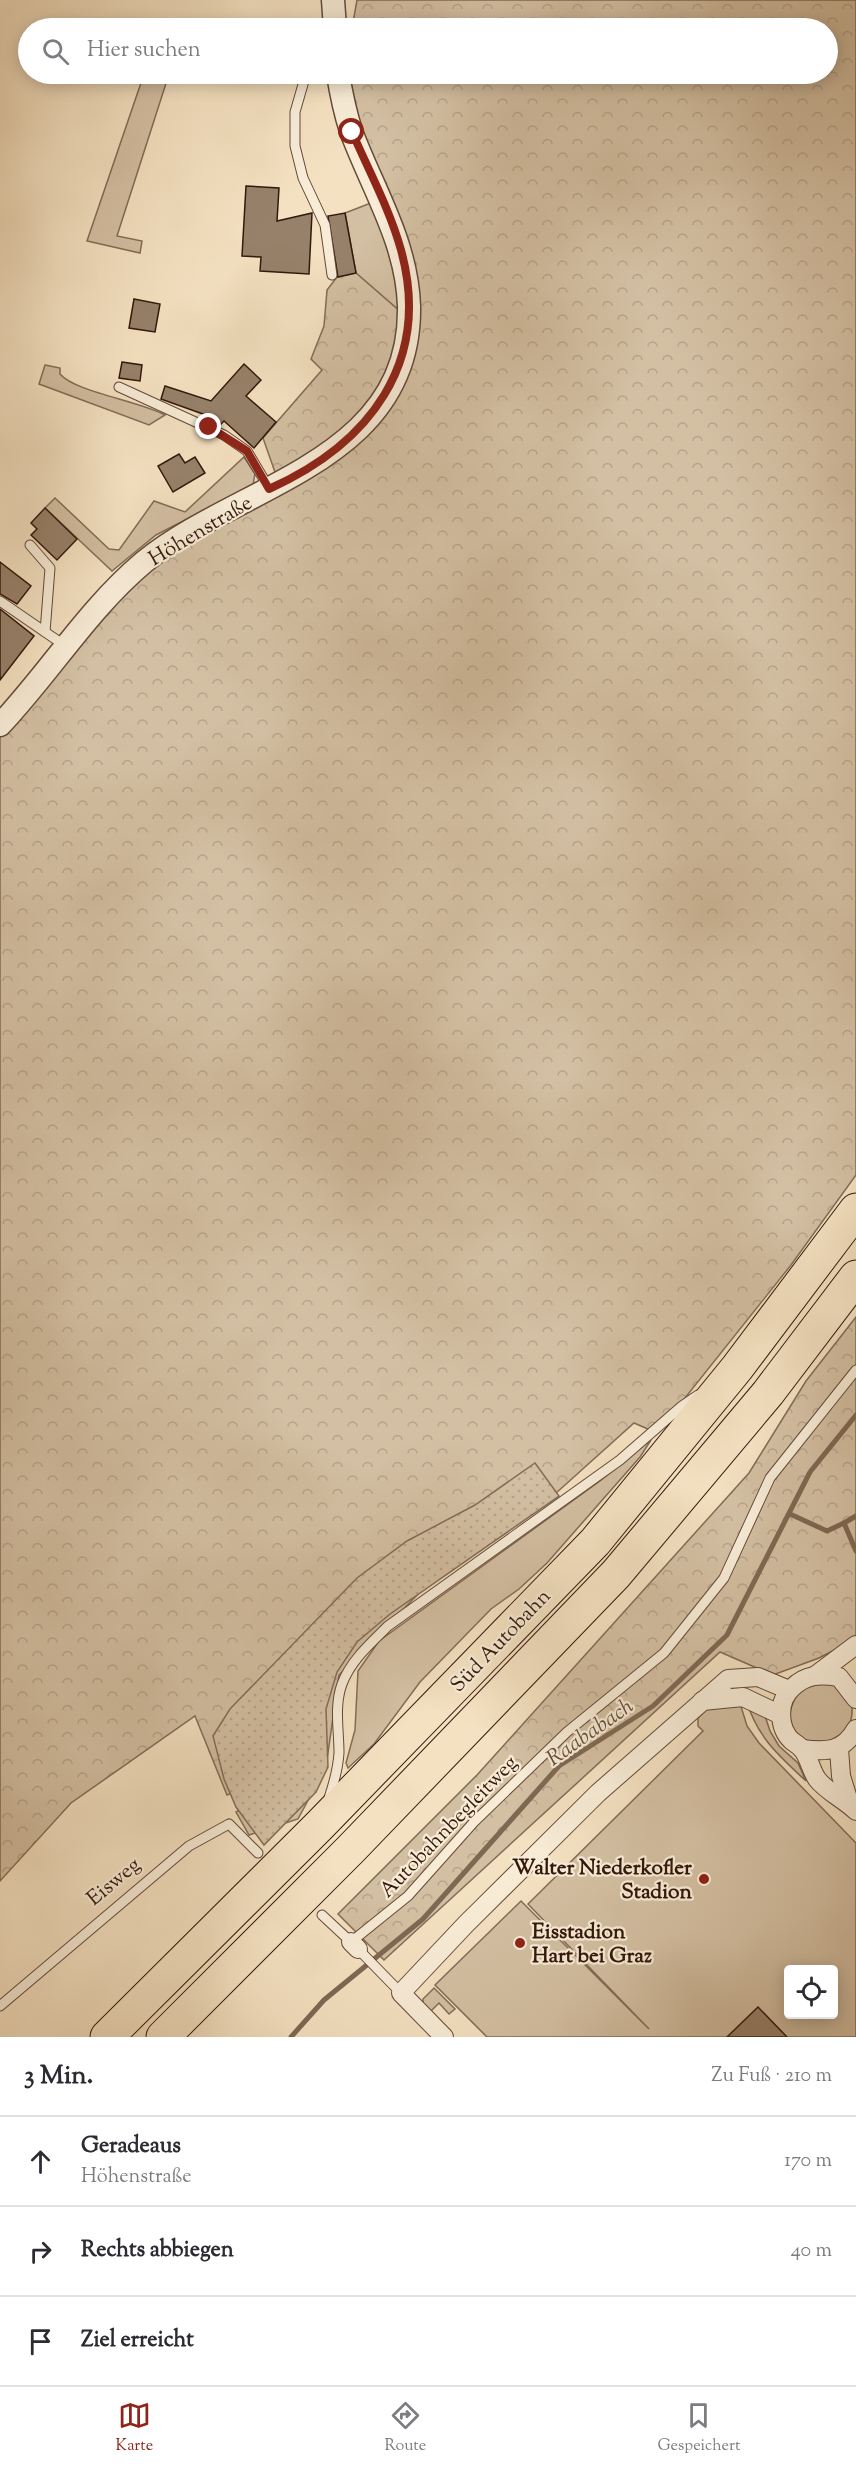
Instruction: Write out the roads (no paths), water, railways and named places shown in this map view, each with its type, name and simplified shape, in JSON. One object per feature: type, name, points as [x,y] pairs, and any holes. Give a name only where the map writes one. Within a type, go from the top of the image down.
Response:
[{"type":"highway","name":"Süd Autobahn","points":[[107,2037],[319,1826],[595,1542],[737,1368],[856,1210]]},
{"type":"highway","name":"Süd Autobahn","points":[[163,2037],[351,1849],[616,1574],[768,1393],[856,1277]]},
{"type":"street","points":[[333,0],[334,18]]},
{"type":"street","name":"Höhenstraße","points":[[0,725],[103,601],[147,560],[203,524],[322,460],[371,416],[398,368],[408,326],[408,287],[401,251],[352,132],[340,84]]},
{"type":"street","points":[[816,1675],[856,1645]]},
{"type":"street","points":[[853,1808],[817,1779],[802,1749],[791,1740],[783,1726],[781,1715],[783,1700],[789,1690],[801,1679],[816,1675],[839,1677],[855,1690]]},
{"type":"street","points":[[444,2037],[401,1993],[466,1924],[598,1793],[700,1701],[728,1679],[759,1677],[789,1690]]},
{"type":"street","points":[[700,1701],[743,1697],[781,1715]]},
{"type":"street","points":[[802,1749],[829,1752],[839,1749],[851,1738],[856,1729]]},
{"type":"street","points":[[839,1749],[841,1776],[853,1808]]},
{"type":"lane","points":[[303,84],[295,112],[295,146],[303,178],[325,225],[332,275]]},
{"type":"lane","points":[[119,387],[224,435],[255,460],[269,489]]},
{"type":"lane","points":[[30,544],[50,568],[45,632]]},
{"type":"lane","points":[[0,601],[65,646]]},
{"type":"lane","points":[[319,1826],[335,1781],[339,1754],[337,1716],[342,1684],[358,1656],[388,1626],[620,1460],[681,1406],[737,1368]]},
{"type":"lane","name":"Autobahnbegleitweg","points":[[354,1945],[408,1896],[474,1821],[567,1732],[664,1653],[724,1578],[770,1478],[856,1371]]},
{"type":"lane","name":"Eisweg","points":[[0,2006],[189,1846],[229,1824],[258,1853]]},
{"type":"lane","points":[[322,1915],[401,1993]]},
{"type":"waterway","name":"Raababach","points":[[291,2037],[324,2000],[423,1919],[559,1766],[653,1706],[727,1635],[810,1472],[856,1415]]},
{"type":"waterway","points":[[790,1514],[827,1531],[844,1523],[856,1551]]},
{"type":"waterway","points":[[844,1523],[856,1516]]},
{"type":"place","name":"Walter Niederkofler Stadion","points":[[704,1879]]},
{"type":"place","name":"Eisstadion Hart bei Graz","points":[[520,1943]]}]
